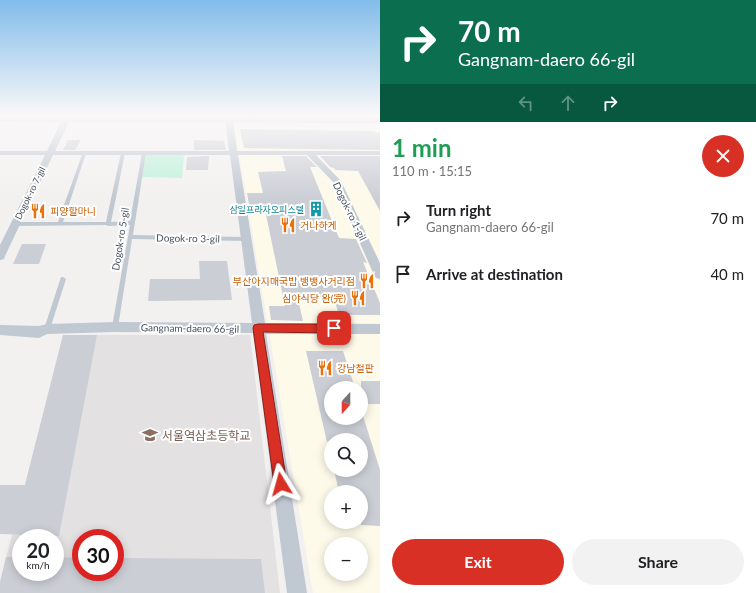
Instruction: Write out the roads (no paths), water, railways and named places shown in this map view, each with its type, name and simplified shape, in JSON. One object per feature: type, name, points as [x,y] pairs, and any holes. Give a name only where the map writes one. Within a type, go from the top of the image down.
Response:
[{"type":"street","name":"Dogok-ro 7-gil","points":[[0,256],[54,144]]},
{"type":"street","points":[[232,144],[297,593]]},
{"type":"street","points":[[0,153],[380,153]]},
{"type":"street","name":"Dogok-ro 1-gil","points":[[310,154],[337,181],[380,275]]},
{"type":"street","name":"Gangnam-daero 66-gil","points":[[0,330],[39,332],[47,329],[115,327],[380,328]]},
{"type":"lane","points":[[60,224],[84,153]]},
{"type":"lane","points":[[108,224],[123,153]]},
{"type":"lane","name":"Dogok-ro 5-gil","points":[[115,327],[131,223],[144,153]]},
{"type":"lane","name":"Dogok-ro 7-gil","points":[[15,224],[131,223]]},
{"type":"lane","name":"Dogok-ro 3-gil","points":[[130,237],[246,239]]},
{"type":"lane","points":[[47,329],[63,279]]},
{"type":"place","name":"삼일프라자오피스텔","points":[[316,209]]},
{"type":"place","name":"피양할마니","points":[[38,211]]},
{"type":"place","name":"거나하게","points":[[288,225]]},
{"type":"place","name":"부산아지매국밥 뱅뱅사거리점","points":[[367,281]]},
{"type":"place","name":"심야식당 완(完)","points":[[358,298]]},
{"type":"place","name":"강남철판","points":[[325,368]]},
{"type":"place","name":"서울역삼초등학교","points":[[150,435]]}]
